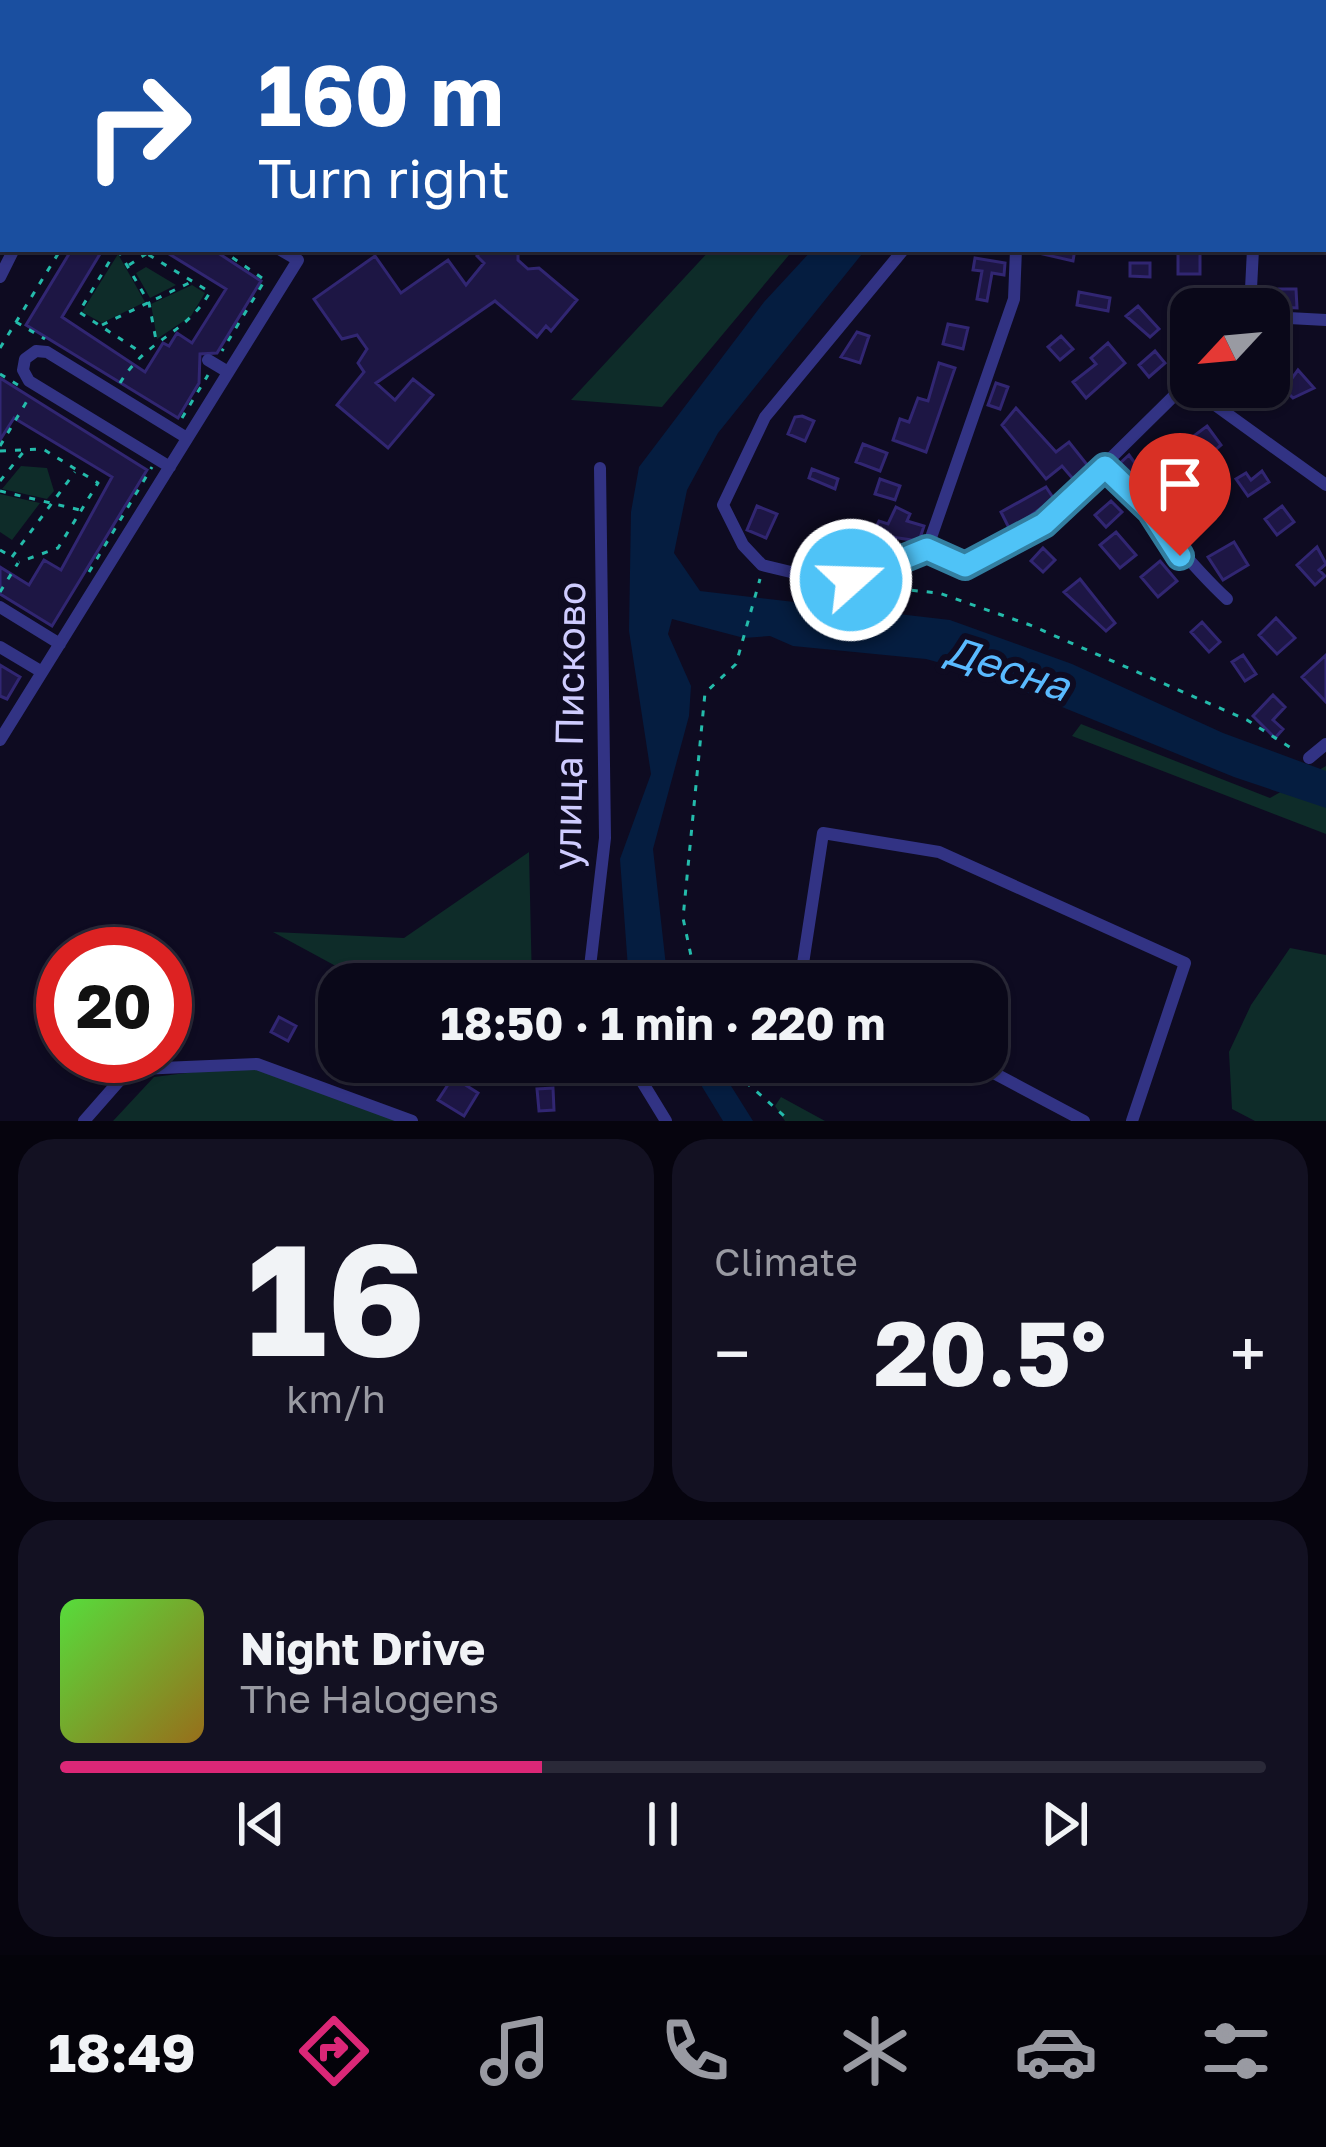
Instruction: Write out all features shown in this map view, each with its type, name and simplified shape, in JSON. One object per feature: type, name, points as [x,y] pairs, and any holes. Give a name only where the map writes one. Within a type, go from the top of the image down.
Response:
[{"type":"street","points":[[0,740],[181,434],[228,372],[298,260],[284,252]]},
{"type":"street","points":[[902,252],[765,417],[723,506],[743,545],[762,566],[851,580],[927,549],[965,566],[1044,524],[1170,400]]},
{"type":"street","points":[[927,549],[1014,299],[1016,252]]},
{"type":"street","points":[[1251,288],[1253,252]]},
{"type":"street","points":[[1290,317],[1326,320]]},
{"type":"street","points":[[163,463],[29,381],[23,370],[26,359],[36,351],[47,352],[181,434]]},
{"type":"street","points":[[211,362],[228,372]]},
{"type":"street","points":[[1223,408],[1326,485]]},
{"type":"street","points":[[1105,467],[1151,511],[1180,556],[1227,599]]},
{"type":"street","name":"улица Писково","points":[[590,963],[605,838],[600,468]]},
{"type":"street","points":[[0,607],[60,644]]},
{"type":"street","points":[[0,647],[42,672]]},
{"type":"street","points":[[1309,758],[1326,744]]},
{"type":"street","points":[[803,963],[823,833],[939,851],[1185,963],[1132,1121]]},
{"type":"street","points":[[84,1121],[119,1080],[139,1069],[257,1064],[412,1121]]},
{"type":"street","points":[[1008,1081],[1084,1121]]},
{"type":"street","points":[[643,1083],[666,1121]]},
{"type":"path","points":[[0,348],[59,252]]},
{"type":"path","points":[[115,252],[79,312],[138,352]]},
{"type":"path","points":[[119,252],[149,303],[156,341]]},
{"type":"path","points":[[118,385],[138,352],[196,316],[210,292],[144,252]]},
{"type":"path","points":[[181,434],[211,362],[265,280],[224,252]]},
{"type":"path","points":[[127,266],[147,254]]},
{"type":"path","points":[[100,326],[193,282]]},
{"type":"path","points":[[0,592],[19,562],[58,548],[98,483],[43,449],[0,448],[32,394]]},
{"type":"path","points":[[0,481],[26,450]]},
{"type":"path","points":[[78,589],[163,463]]},
{"type":"path","points":[[12,557],[76,470]]},
{"type":"path","points":[[0,491],[81,510]]},
{"type":"path","points":[[0,550],[19,562]]},
{"type":"path","points":[[851,580],[939,593],[1030,625],[1247,720],[1309,758]]},
{"type":"path","points":[[693,963],[683,918],[704,693],[736,664],[758,586]]},
{"type":"path","points":[[747,1083],[790,1121]]},
{"type":"green space","points":[[708,252],[791,252],[662,407],[571,400]]},
{"type":"green space","points":[[118,254],[145,302],[102,323],[82,312]]},
{"type":"green space","points":[[146,267],[176,285],[150,298],[136,273]]},
{"type":"green space","points":[[192,285],[205,293],[191,316],[157,339],[151,304]]},
{"type":"green space","points":[[21,466],[47,468],[54,491],[47,499],[2,489]]},
{"type":"green space","points":[[0,494],[40,503],[12,540],[0,532]]},
{"type":"green space","points":[[1081,724],[1270,798],[1326,766],[1326,834],[1072,736]]},
{"type":"green space","points":[[529,852],[532,963],[330,963],[273,932],[404,938]]},
{"type":"green space","points":[[1290,948],[1326,955],[1326,1121],[1255,1121],[1232,1109],[1229,1052],[1251,1005]]},
{"type":"green space","points":[[251,1065],[417,1121],[113,1121],[148,1083],[192,1083],[192,1072]]},
{"type":"green space","points":[[781,1097],[825,1121],[785,1121],[775,1106]]},
{"type":"water","name":"Десна","points":[[810,252],[864,252],[718,433],[687,490],[674,553],[700,591],[950,620],[1072,664],[1223,733],[1326,771],[1326,808],[1234,777],[981,674],[926,659],[793,646],[770,636],[744,638],[672,619],[668,634],[691,686],[689,716],[653,849],[666,963],[628,963],[620,859],[651,774],[629,631],[631,512],[639,467],[764,302]]},
{"type":"water","points":[[700,1083],[729,1083],[753,1121],[723,1121]]},
{"type":"building","points":[[70,252],[101,252],[62,317],[145,372],[163,343],[169,346],[177,333],[192,343],[226,289],[166,252],[217,252],[261,281],[217,353],[200,354],[199,383],[178,418],[26,325]]},
{"type":"building","points":[[480,252],[518,252],[518,260],[528,269],[539,268],[577,300],[551,331],[546,326],[537,337],[495,301],[376,383],[395,400],[413,379],[433,395],[388,448],[337,405],[364,372],[358,363],[367,349],[357,335],[342,339],[314,299],[375,256],[401,293],[448,260],[466,285],[484,263],[477,256]]},
{"type":"building","points":[[1038,252],[1074,252],[1073,261]]},
{"type":"building","points":[[1178,252],[1200,252],[1200,274],[1178,274]]},
{"type":"building","points":[[975,258],[1005,263],[1004,275],[992,273],[987,301],[977,299],[982,271],[973,270]]},
{"type":"building","points":[[1130,263],[1150,263],[1150,277],[1130,276]]},
{"type":"building","points":[[1290,289],[1296,289],[1297,308],[1290,308]]},
{"type":"building","points":[[1079,292],[1110,298],[1108,311],[1077,305]]},
{"type":"building","points":[[1138,306],[1159,329],[1150,337],[1126,316]]},
{"type":"building","points":[[948,324],[968,328],[963,349],[943,344]]},
{"type":"building","points":[[857,332],[869,336],[860,363],[841,357]]},
{"type":"building","points":[[1061,336],[1073,349],[1060,360],[1048,347]]},
{"type":"building","points":[[1108,343],[1125,363],[1086,398],[1073,382],[1096,364],[1091,358]]},
{"type":"building","points":[[1155,351],[1165,363],[1149,377],[1139,365]]},
{"type":"building","points":[[939,363],[955,368],[926,452],[893,440],[900,419],[909,422],[918,398],[928,401]]},
{"type":"building","points":[[1298,370],[1314,388],[1293,398],[1290,381]]},
{"type":"building","points":[[0,378],[147,470],[52,626],[0,594],[0,567],[29,585],[44,560],[61,570],[112,477],[14,418],[0,440]]},
{"type":"building","points":[[996,383],[1008,387],[1000,409],[988,405]]},
{"type":"building","points":[[1016,408],[1056,452],[1069,442],[1088,466],[1074,480],[1062,466],[1046,479],[1002,425]]},
{"type":"building","points":[[795,417],[814,421],[805,441],[788,434]]},
{"type":"building","points":[[1207,426],[1221,445],[1199,464],[1183,444]]},
{"type":"building","points":[[863,444],[887,453],[880,471],[856,462]]},
{"type":"building","points":[[1129,455],[1148,481],[1140,488],[1118,465]]},
{"type":"building","points":[[812,469],[838,479],[835,489],[809,478]]},
{"type":"building","points":[[1262,471],[1269,482],[1248,496],[1236,479],[1246,473],[1251,480]]},
{"type":"building","points":[[880,479],[900,486],[895,500],[875,494]]},
{"type":"building","points":[[1177,481],[1186,493],[1162,509],[1154,497]]},
{"type":"building","points":[[1046,487],[1054,499],[1010,530],[1001,512]]},
{"type":"building","points":[[1111,501],[1122,512],[1106,527],[1095,515]]},
{"type":"building","points":[[757,506],[777,514],[766,538],[747,530]]},
{"type":"building","points":[[1282,506],[1294,522],[1277,535],[1265,519]]},
{"type":"building","points":[[896,507],[910,514],[907,521],[924,526],[919,541],[891,537],[887,547],[870,540],[879,521],[888,524]]},
{"type":"building","points":[[1116,532],[1136,555],[1120,568],[1100,545]]},
{"type":"building","points":[[836,533],[862,542],[855,565],[828,556]]},
{"type":"building","points":[[1234,542],[1248,565],[1223,580],[1208,557]]},
{"type":"building","points":[[1317,547],[1326,564],[1319,570],[1325,576],[1315,585],[1297,565]]},
{"type":"building","points":[[1043,548],[1055,560],[1043,572],[1031,561]]},
{"type":"building","points":[[1160,561],[1177,581],[1158,597],[1141,577]]},
{"type":"building","points":[[1080,579],[1115,623],[1106,631],[1064,592]]},
{"type":"building","points":[[1276,618],[1295,638],[1277,654],[1259,635]]},
{"type":"building","points":[[1202,622],[1220,642],[1209,652],[1191,632]]},
{"type":"building","points":[[1243,655],[1256,674],[1245,681],[1232,662]]},
{"type":"building","points":[[1326,655],[1326,702],[1302,677]]},
{"type":"building","points":[[0,665],[20,677],[7,699],[0,696]]},
{"type":"building","points":[[1273,695],[1285,707],[1273,720],[1283,729],[1275,738],[1253,716]]},
{"type":"building","points":[[279,1017],[296,1026],[288,1041],[271,1032]]},
{"type":"building","points":[[449,1083],[462,1083],[478,1093],[464,1116],[438,1100]]},
{"type":"building","points":[[553,1088],[554,1110],[539,1111],[537,1089]]},
{"type":"route","points":[[851,580],[927,549],[965,566],[1044,524],[1105,467],[1151,511],[1180,556]]}]
